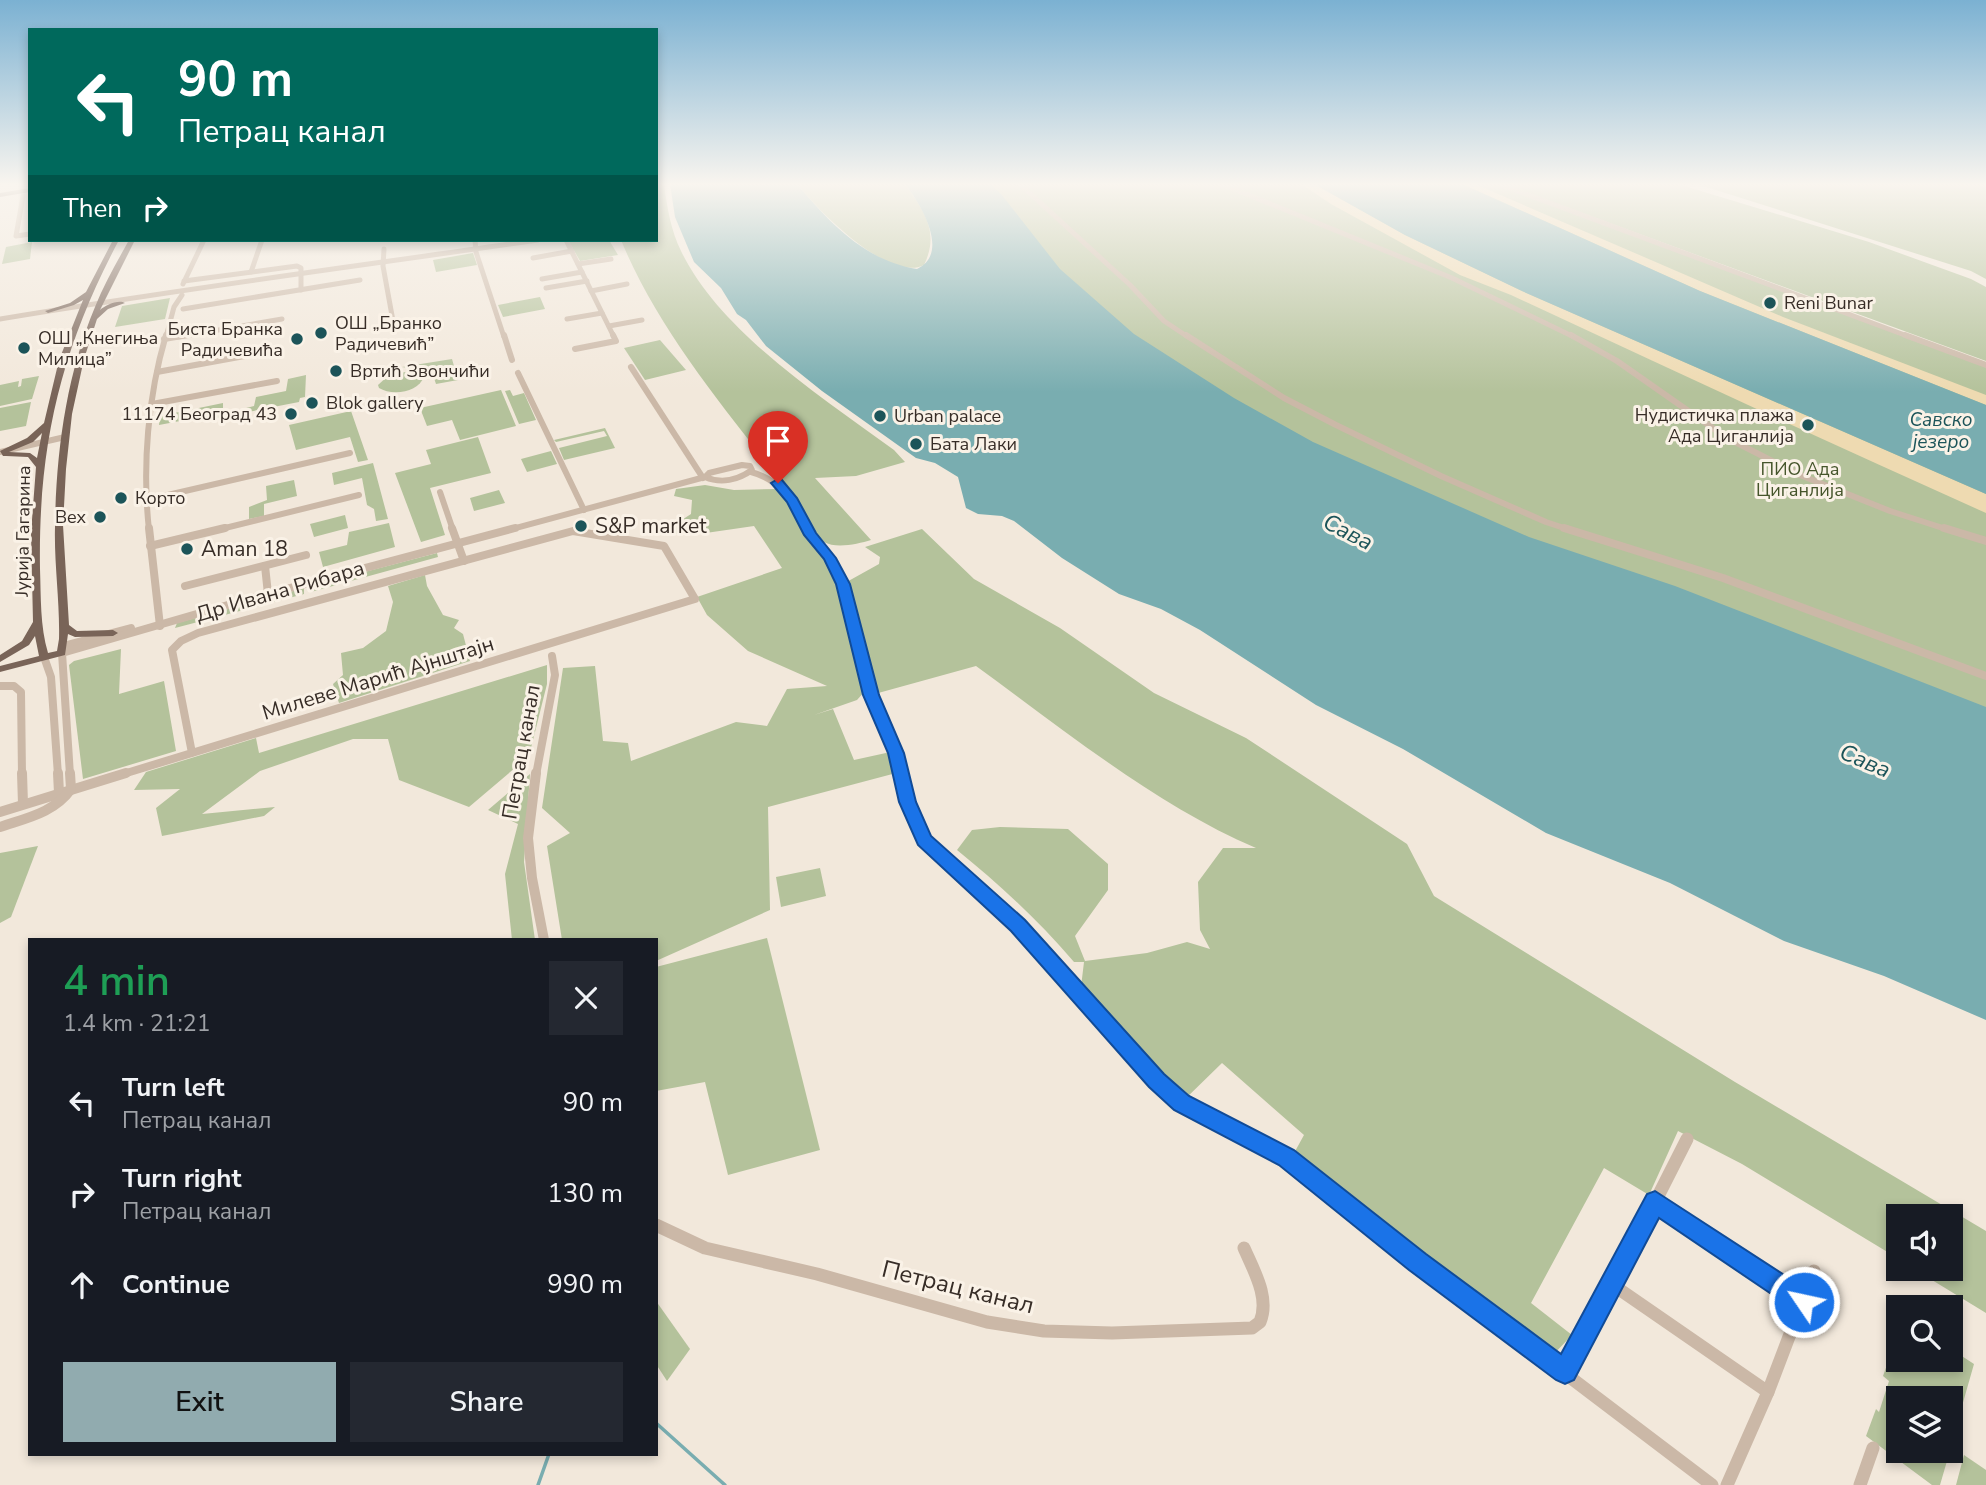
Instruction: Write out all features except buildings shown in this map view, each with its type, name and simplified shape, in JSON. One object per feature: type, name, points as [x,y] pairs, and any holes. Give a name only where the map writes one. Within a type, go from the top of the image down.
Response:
[{"type":"main road","name":"Јурија Гагарина","points":[[43,654],[38,622],[35,554],[43,444],[60,366],[75,323],[87,294],[110,253]]},
{"type":"main road","name":"Јурија Гагарина","points":[[62,649],[59,549],[64,439],[77,376],[93,320],[125,253]]},
{"type":"main road","points":[[47,312],[72,304],[87,294]]},
{"type":"main road","points":[[103,295],[109,299],[123,301]]},
{"type":"main road","points":[[93,320],[104,309],[123,301]]},
{"type":"main road","points":[[47,312],[67,315],[75,323]]},
{"type":"main road","points":[[2,453],[30,440],[47,423]]},
{"type":"main road","points":[[2,453],[30,455],[40,466]]},
{"type":"main road","points":[[0,660],[26,643],[38,622]]},
{"type":"main road","points":[[63,625],[75,634],[113,632]]},
{"type":"main road","name":"Др Ивана Рибара","points":[[0,669],[62,649]]},
{"type":"main road","name":"Др Ивана Рибара","points":[[0,660],[43,654]]},
{"type":"street","points":[[160,623],[146,500],[146,455],[164,340],[180,292],[198,253]]},
{"type":"street","points":[[251,272],[257,253]]},
{"type":"street","points":[[384,253],[393,321]]},
{"type":"street","points":[[0,320],[447,253]]},
{"type":"street","points":[[476,253],[512,360]]},
{"type":"street","points":[[533,258],[559,253]]},
{"type":"street","points":[[573,253],[616,341],[575,349]]},
{"type":"street","points":[[1095,253],[1164,321],[1243,373],[1325,420],[1441,477],[1537,518],[1748,587],[1986,676]]},
{"type":"street","points":[[1392,253],[1452,278],[1593,347],[1707,425],[1767,460],[1858,500],[1986,541]]},
{"type":"street","points":[[1685,253],[1986,365]]},
{"type":"street","points":[[578,264],[611,259]]},
{"type":"street","points":[[180,292],[251,272],[297,266],[300,268],[301,290]]},
{"type":"street","points":[[542,279],[582,272]]},
{"type":"street","points":[[183,309],[360,280]]},
{"type":"street","points":[[546,288],[587,281]]},
{"type":"street","points":[[248,282],[249,298]]},
{"type":"street","points":[[591,291],[627,284]]},
{"type":"street","points":[[566,319],[602,313]]},
{"type":"street","points":[[164,340],[282,319]]},
{"type":"street","points":[[609,326],[642,320]]},
{"type":"street","points":[[157,372],[272,351]]},
{"type":"street","points":[[631,367],[704,477]]},
{"type":"street","points":[[519,373],[584,510]]},
{"type":"street","points":[[152,404],[277,381]]},
{"type":"street","points":[[2,453],[64,439]]},
{"type":"street","points":[[146,500],[350,453]]},
{"type":"street","name":"Др Ивана Рибара","points":[[62,649],[704,477],[713,481],[751,472],[770,477],[785,489],[801,514],[810,535],[822,548],[843,584],[871,695],[896,753],[907,802],[924,840],[1018,926],[1156,1080],[1181,1103],[1287,1158],[1407,1254],[1565,1372]]},
{"type":"street","points":[[440,492],[464,561]]},
{"type":"street","points":[[150,546],[359,495]]},
{"type":"street","name":"Др Ивана Рибара","points":[[192,753],[172,650],[181,641],[198,634],[573,531],[585,531],[666,548],[695,599]]},
{"type":"street","points":[[184,586],[306,555]]},
{"type":"street","points":[[265,566],[268,594]]},
{"type":"street","name":"Милеве Марић Ајнштајн","points":[[71,789],[695,599]]},
{"type":"street","name":"Др Ивана Рибара","points":[[62,649],[113,632],[160,623]]},
{"type":"street","name":"Јурија Гагарина","points":[[62,649],[71,789]]},
{"type":"street","name":"Јурија Гагарина","points":[[43,654],[51,677],[62,796]]},
{"type":"street","name":"Петрац канал","points":[[544,938],[532,878],[528,838],[539,747],[555,675],[552,656]]},
{"type":"street","points":[[0,686],[14,686],[22,692],[23,804]]},
{"type":"street","points":[[0,827],[51,808],[71,789]]},
{"type":"street","points":[[0,812],[62,796]]},
{"type":"street","points":[[1687,1139],[1614,1285],[1565,1372],[1712,1485]]},
{"type":"street","points":[[1655,1202],[1804,1302]]},
{"type":"street","name":"Петрац канал","points":[[658,1226],[705,1248],[817,1274],[987,1322],[1044,1331],[1112,1333],[1252,1328],[1263,1322],[1264,1305],[1244,1248]]},
{"type":"street","points":[[1727,1485],[1768,1392],[1814,1271]]},
{"type":"street","points":[[1614,1285],[1768,1392]]},
{"type":"street","points":[[1860,1485],[1873,1448]]},
{"type":"green space","points":[[5,253],[31,253],[30,259],[2,264]]},
{"type":"green space","points":[[473,253],[477,265],[436,272],[433,260]]},
{"type":"green space","points":[[576,253],[618,255],[580,261]]},
{"type":"green space","points":[[627,253],[682,253],[698,281],[747,336],[806,386],[894,450],[905,462],[856,476],[815,478],[871,540],[841,545],[829,544],[819,538],[798,503],[699,374],[637,275]]},
{"type":"green space","points":[[929,253],[924,265],[909,268],[892,264],[874,254]]},
{"type":"green space","name":"ПИО Ада Циганлија","points":[[1030,253],[1681,253],[1986,367],[1986,733],[1651,605],[1123,354]]},
{"type":"green space","points":[[1692,253],[1900,253],[1971,279],[1986,287],[1986,361]]},
{"type":"green space","points":[[1915,253],[1986,253],[1986,279],[1971,271]]},
{"type":"green space","points":[[540,297],[545,309],[503,317],[498,305]]},
{"type":"green space","points":[[170,298],[165,319],[115,327],[122,306]]},
{"type":"green space","points":[[660,340],[686,370],[645,380],[624,348]]},
{"type":"green space","points":[[452,359],[458,380],[436,384],[432,372],[402,367]]},
{"type":"green space","points":[[411,371],[424,376],[417,386],[398,392],[379,388],[378,385],[389,375]]},
{"type":"green space","points":[[306,375],[305,397],[300,398],[299,402],[212,419],[212,415],[159,425],[160,416],[223,403],[223,414],[254,406],[256,397],[286,391],[288,379]]},
{"type":"green space","points":[[39,376],[32,399],[0,406],[0,385],[19,381],[18,387],[21,386],[22,379]]},
{"type":"green space","points":[[501,390],[516,426],[460,440],[452,420],[427,426],[420,408]]},
{"type":"green space","points":[[510,390],[513,396],[524,393],[536,420],[519,424],[505,391]]},
{"type":"green space","points":[[31,402],[26,426],[0,431],[0,408]]},
{"type":"green space","points":[[351,411],[368,460],[358,462],[350,437],[296,450],[289,425]]},
{"type":"green space","points":[[605,428],[615,448],[564,460],[559,448],[607,436],[604,431],[556,442],[554,440]]},
{"type":"green space","points":[[478,437],[491,473],[430,488],[445,535],[421,542],[395,473],[431,464],[426,450]]},
{"type":"green space","points":[[551,451],[557,464],[527,472],[521,459]]},
{"type":"green space","points":[[373,463],[388,519],[376,521],[374,509],[367,505],[362,478],[334,485],[332,473]]},
{"type":"green space","points":[[294,480],[297,496],[264,504],[264,516],[249,519],[249,507],[267,500],[266,486]]},
{"type":"green space","points":[[705,485],[734,490],[777,489],[838,573],[865,691],[857,700],[814,715],[833,709],[854,760],[895,751],[900,772],[768,807],[770,910],[658,960],[658,938],[562,938],[547,846],[570,833],[542,808],[563,668],[595,666],[603,741],[628,743],[631,761],[736,722],[767,726],[787,689],[827,686],[748,651],[707,615],[697,597],[782,568],[754,526],[692,535],[644,532],[648,526],[671,527],[691,514],[692,500],[674,496],[676,489]]},
{"type":"green space","points":[[499,490],[505,503],[474,511],[470,498]]},
{"type":"green space","points":[[345,515],[348,528],[314,537],[310,524]]},
{"type":"green space","points":[[389,523],[395,547],[323,567],[319,552],[347,545],[349,532]]},
{"type":"green space","points":[[922,529],[974,579],[1060,628],[1154,693],[1246,738],[1407,844],[1434,896],[1735,1082],[1941,1204],[1886,1204],[1886,1251],[1742,1164],[1678,1131],[1649,1195],[1604,1168],[1531,1303],[1572,1335],[1552,1356],[1293,1155],[1304,1135],[1222,1063],[1181,1103],[1080,995],[1084,962],[1074,962],[1018,903],[957,850],[972,830],[1000,827],[1068,829],[1108,864],[1108,890],[1075,936],[1085,961],[1147,953],[1187,942],[1210,949],[1200,930],[1198,882],[1223,848],[1256,848],[1219,831],[1147,789],[976,666],[871,695],[843,584],[879,564],[880,557],[865,547]]},
{"type":"green space","points":[[437,553],[438,557],[311,592],[311,586]]},
{"type":"green space","points":[[425,575],[427,586],[443,615],[459,620],[454,628],[463,634],[470,661],[339,703],[333,684],[343,675],[341,653],[363,648],[386,631],[393,602],[388,586]]},
{"type":"green space","points":[[304,588],[304,594],[175,628],[177,623]]},
{"type":"green space","points":[[121,649],[119,694],[164,681],[176,751],[83,779],[69,665],[74,661]]},
{"type":"green space","points":[[547,665],[547,684],[529,756],[469,807],[399,780],[388,739],[353,739],[260,771],[202,814],[275,807],[264,816],[162,836],[156,808],[180,789],[134,790],[146,772],[256,738],[259,753]]},
{"type":"green space","points":[[530,774],[524,862],[535,938],[512,938],[505,874],[518,824],[488,810]]},
{"type":"green space","points":[[38,846],[11,917],[0,923],[0,853]]},
{"type":"green space","points":[[820,868],[826,896],[781,907],[776,877]]},
{"type":"green space","points":[[767,938],[820,1150],[728,1175],[705,1082],[658,1091],[658,966]]},
{"type":"green space","points":[[1963,1217],[1986,1231],[1986,1313],[1963,1299],[1963,1295],[1957,1295],[1934,1281],[1963,1281]]},
{"type":"green space","points":[[658,1304],[690,1349],[667,1381],[658,1367]]},
{"type":"green space","points":[[1963,1357],[1974,1364],[1963,1402],[1963,1386],[1887,1386],[1889,1381],[1883,1376],[1886,1368],[1886,1372],[1963,1372]]},
{"type":"green space","points":[[1886,1390],[1886,1451],[1866,1436],[1876,1409],[1879,1412]]},
{"type":"green space","points":[[1964,1455],[1986,1470],[1986,1485],[1956,1485]]},
{"type":"green space","points":[[1902,1463],[1946,1463],[1940,1485],[1932,1485]]},
{"type":"sand","name":"Нудистичка плажа Ада Циганлија","points":[[1421,253],[1443,253],[1522,291],[1986,494],[1986,513],[1511,295],[1460,275]]},
{"type":"sand","points":[[1616,253],[1635,253],[1783,317],[1986,395],[1986,405],[1700,291]]},
{"type":"water","name":"Сава","points":[[690,253],[873,253],[898,265],[917,269],[927,262],[931,253],[1048,253],[1060,269],[1134,334],[1234,398],[1313,442],[1529,537],[1675,586],[1986,707],[1986,1020],[1884,976],[1784,941],[1670,883],[1546,833],[1403,749],[1316,705],[1200,630],[1161,609],[1119,594],[1062,558],[1014,521],[1002,516],[978,514],[966,508],[958,477],[935,463],[916,458],[822,391],[766,346],[746,320],[737,314],[721,288],[694,262]]},
{"type":"water","name":"Савско језеро","points":[[1443,253],[1616,253],[1700,291],[1986,405],[1986,494],[1522,291]]},
{"type":"waterway","points":[[658,1425],[725,1485]]},
{"type":"waterway","points":[[538,1485],[548,1456]]},
{"type":"place","name":"Reni Bunar","points":[[1770,303]]},
{"type":"place","name":"ОШ „Бранко Радичевић”","points":[[321,333]]},
{"type":"place","name":"Биста Бранка Радичевића","points":[[297,339]]},
{"type":"place","name":"ОШ „Кнегиња Милица”","points":[[24,348]]},
{"type":"place","name":"Вртић Звончићи","points":[[336,371]]},
{"type":"place","name":"Blok gallery","points":[[312,403]]},
{"type":"place","name":"11174 Београд 43","points":[[291,414]]},
{"type":"place","name":"Urban palace","points":[[880,416]]},
{"type":"place","name":"Нудистичка плажа Ада Циганлија","points":[[1808,425]]},
{"type":"place","name":"Бата Лаки","points":[[916,444]]},
{"type":"place","name":"Корто","points":[[121,498]]},
{"type":"place","name":"Bex","points":[[100,517]]},
{"type":"place","name":"S&P market","points":[[581,526]]},
{"type":"place","name":"Aman 18","points":[[187,549]]},
{"type":"route","points":[[778,483],[801,514],[810,535],[830,558],[843,584],[871,695],[896,753],[907,802],[924,840],[1018,926],[1156,1080],[1181,1103],[1287,1158],[1501,1326],[1565,1372],[1614,1285],[1655,1202],[1804,1302]]}]
